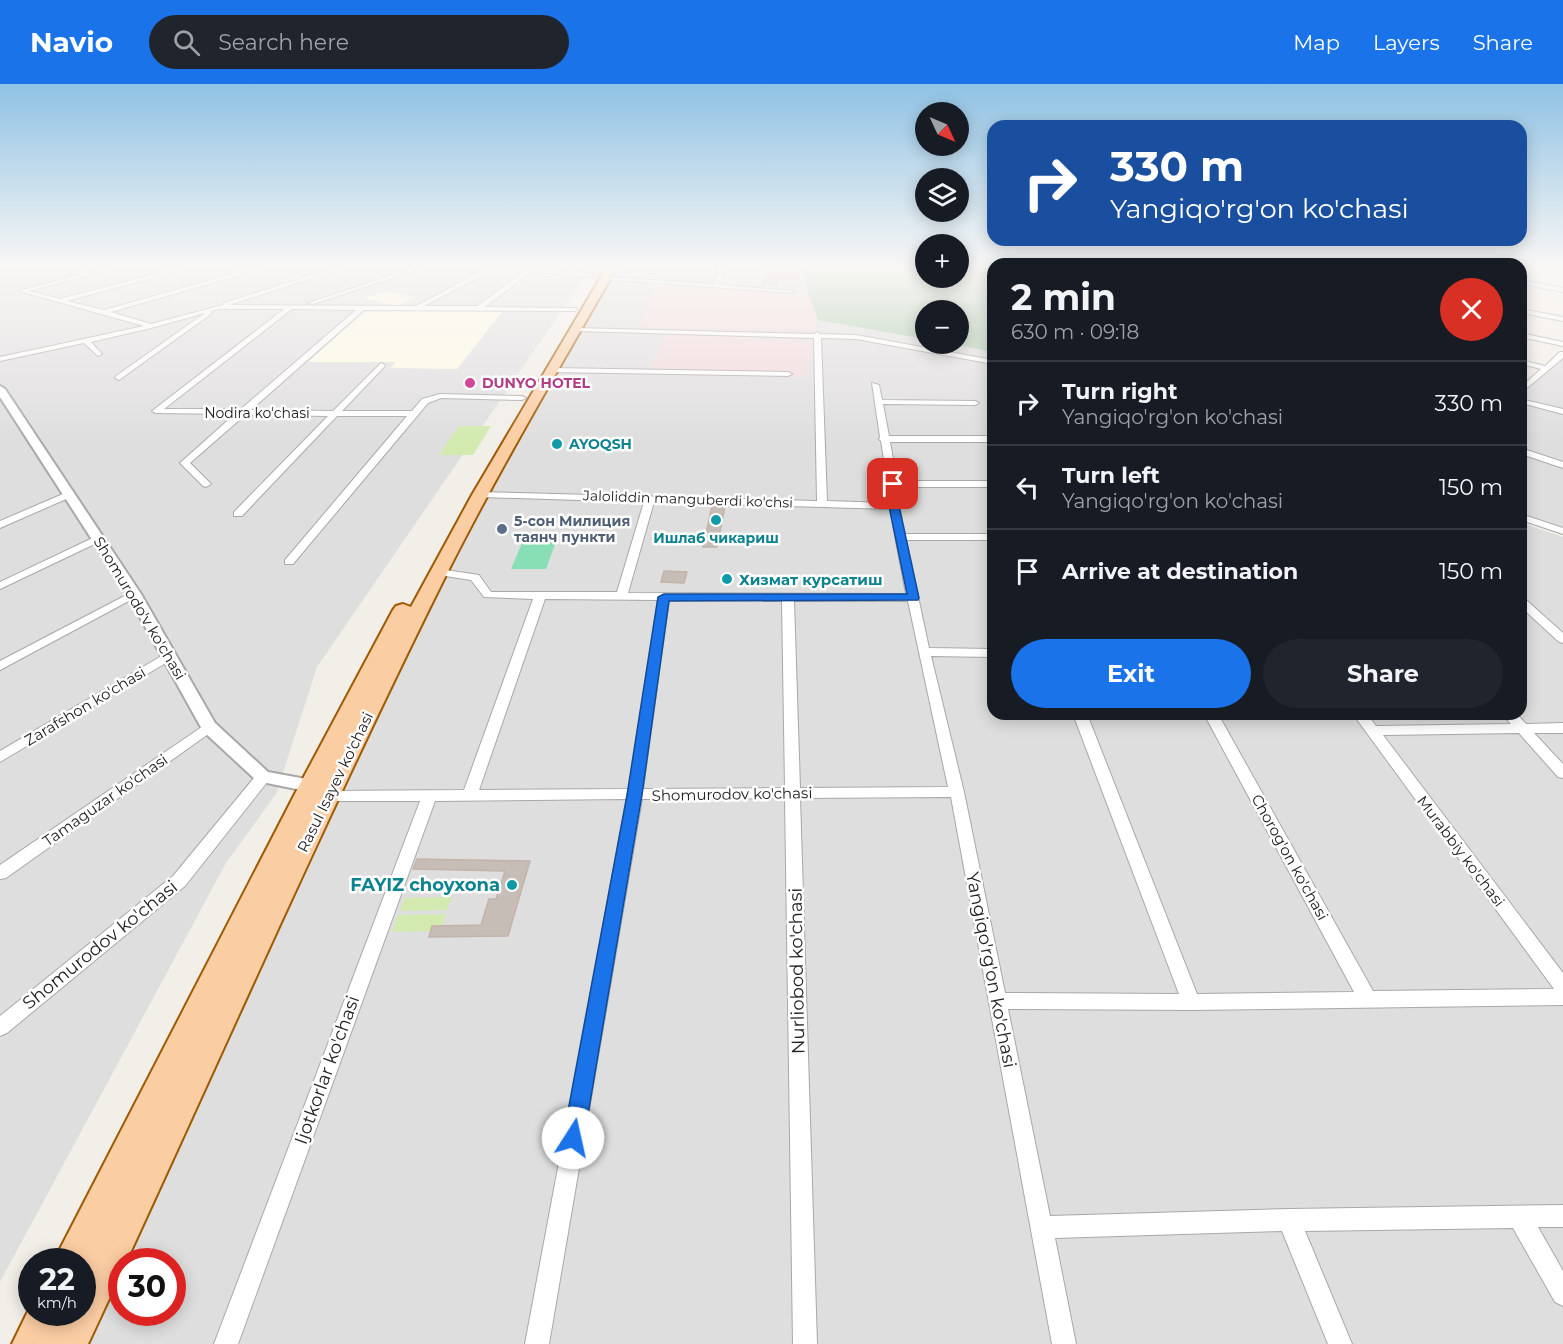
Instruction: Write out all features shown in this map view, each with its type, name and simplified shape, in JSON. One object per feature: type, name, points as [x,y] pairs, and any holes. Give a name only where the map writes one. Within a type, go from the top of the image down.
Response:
[{"type":"main road","name":"Rasul Isayev ko'chasi","points":[[80,1248],[319,791],[481,494],[544,370],[573,324]]},
{"type":"main road","name":"Rasul Isayev ko'chasi","points":[[96,1281],[319,791],[464,496],[522,398],[544,370]]},
{"type":"main road","points":[[32,1344],[41,1326]]},
{"type":"main road","name":"Rasul Isayev ko'chasi","points":[[67,1344],[75,1326]]},
{"type":"street","points":[[144,324],[151,326]]},
{"type":"street","points":[[0,359],[159,324]]},
{"type":"street","points":[[119,378],[195,324]]},
{"type":"street","name":"Nodira ko'chasi","points":[[269,324],[156,411],[414,414]]},
{"type":"street","points":[[206,484],[185,463],[344,324]]},
{"type":"street","points":[[653,324],[856,337],[987,361]]},
{"type":"street","points":[[817,334],[822,503]]},
{"type":"street","points":[[1527,336],[1563,344]]},
{"type":"street","points":[[86,341],[99,354]]},
{"type":"street","points":[[1527,385],[1563,354]]},
{"type":"street","points":[[1527,363],[1563,368]]},
{"type":"street","points":[[238,514],[381,365]]},
{"type":"street","points":[[544,370],[788,374]]},
{"type":"street","name":"Yangiqo'rg'on ko'chasi","points":[[875,385],[893,484],[894,506],[924,652],[957,792],[1064,1344]]},
{"type":"street","name":"Shomurodo'v ko'chasi","points":[[0,389],[134,594],[209,727],[263,777]]},
{"type":"street","points":[[289,562],[425,400],[440,396],[522,398]]},
{"type":"street","points":[[878,402],[975,403]]},
{"type":"street","points":[[1527,403],[1563,412]]},
{"type":"street","points":[[883,439],[987,439]]},
{"type":"street","points":[[1527,453],[1563,465]]},
{"type":"street","points":[[893,484],[987,484]]},
{"type":"street","points":[[0,525],[70,494]]},
{"type":"street","name":"Jaloliddin manguberdi ko'chsi","points":[[481,494],[894,506]]},
{"type":"street","points":[[621,597],[650,498]]},
{"type":"street","points":[[1527,519],[1563,531]]},
{"type":"street","points":[[901,537],[987,537]]},
{"type":"street","points":[[0,586],[99,538]]},
{"type":"street","points":[[439,572],[475,577],[488,595],[914,598]]},
{"type":"street","points":[[0,666],[134,594]]},
{"type":"street","points":[[469,796],[540,596]]},
{"type":"street","points":[[537,1344],[635,795],[664,597]]},
{"type":"street","name":"Nurliobod ko'chasi","points":[[788,597],[805,1344]]},
{"type":"street","points":[[1527,606],[1563,639]]},
{"type":"street","points":[[924,652],[987,653]]},
{"type":"street","name":"Zarafshon ko'chasi","points":[[0,757],[170,655]]},
{"type":"street","points":[[1082,720],[1191,1002]]},
{"type":"street","name":"Chorog'on ko'chasi","points":[[1214,720],[1368,999]]},
{"type":"street","name":"Murabbiy ko'chasi","points":[[1364,720],[1563,987]]},
{"type":"street","points":[[1515,720],[1563,773]]},
{"type":"street","name":"Tamaguzar ko'chasi","points":[[0,873],[209,727]]},
{"type":"street","points":[[1372,731],[1563,728]]},
{"type":"street","points":[[263,777],[319,791]]},
{"type":"street","name":"Shomurodov ko'chasi","points":[[0,1026],[179,881],[263,777]]},
{"type":"street","name":"Shomurodov ko'chasi","points":[[319,791],[429,796],[957,792]]},
{"type":"street","name":"Ijotkorlar ko'chasi","points":[[226,1344],[429,796]]},
{"type":"street","points":[[997,1001],[1191,1002],[1563,997]]},
{"type":"street","points":[[1518,1216],[1563,1294]]},
{"type":"street","points":[[1040,1227],[1563,1216]]},
{"type":"street","points":[[1289,1220],[1340,1344]]},
{"type":"shaded area","points":[[0,324],[553,324],[317,667],[276,794],[226,863],[0,1282]]},
{"type":"shaded area","points":[[351,324],[493,324],[457,369],[391,368],[395,362],[308,362]]},
{"type":"shaded area","points":[[584,324],[915,324],[915,354],[969,354],[969,324],[987,324],[987,720],[1527,720],[1527,525],[1563,537],[1563,1344],[83,1344],[91,1326],[96,1326],[96,1316],[108,1290],[108,1326],[186,1326],[186,1248],[128,1248],[367,732],[446,570]]},
{"type":"shaded area","points":[[641,324],[816,324],[813,331],[639,328]]},
{"type":"shaded area","points":[[666,332],[750,335],[748,339],[813,341],[806,377],[792,377],[792,372],[651,369]]},
{"type":"shaded area","points":[[1563,354],[1563,531],[1527,519],[1527,386]]},
{"type":"green space","points":[[839,324],[915,324],[915,337]]},
{"type":"green space","points":[[969,324],[987,324],[987,351],[969,347]]},
{"type":"green space","points":[[459,426],[491,426],[473,455],[439,455]]},
{"type":"green space","points":[[525,536],[558,536],[546,569],[511,569]]},
{"type":"green space","points":[[452,897],[447,910],[400,911],[405,898]]},
{"type":"green space","points":[[446,914],[442,926],[432,926],[431,931],[392,932],[398,915]]},
{"type":"building","points":[[712,506],[725,506],[717,547],[703,547]]},
{"type":"building","points":[[664,571],[687,572],[684,583],[661,582]]},
{"type":"building","name":"FAYIZ choyxona","points":[[417,859],[530,861],[508,936],[429,937],[432,926],[481,925],[489,899],[496,899],[505,871],[413,869]]},
{"type":"place","name":"DUNYO HOTEL","points":[[470,383]]},
{"type":"place","name":"AYOQSH","points":[[557,444]]},
{"type":"place","name":"Ишлаб чикариш","points":[[716,520]]},
{"type":"place","name":"5-сон Милиция таянч пункти","points":[[502,529]]},
{"type":"place","name":"Хизмат курсатиш","points":[[727,579]]},
{"type":"place","name":"FAYIZ choyxona","points":[[512,885]]},
{"type":"route","points":[[573,1138],[635,795],[664,597],[914,598],[894,506],[893,484]]}]
